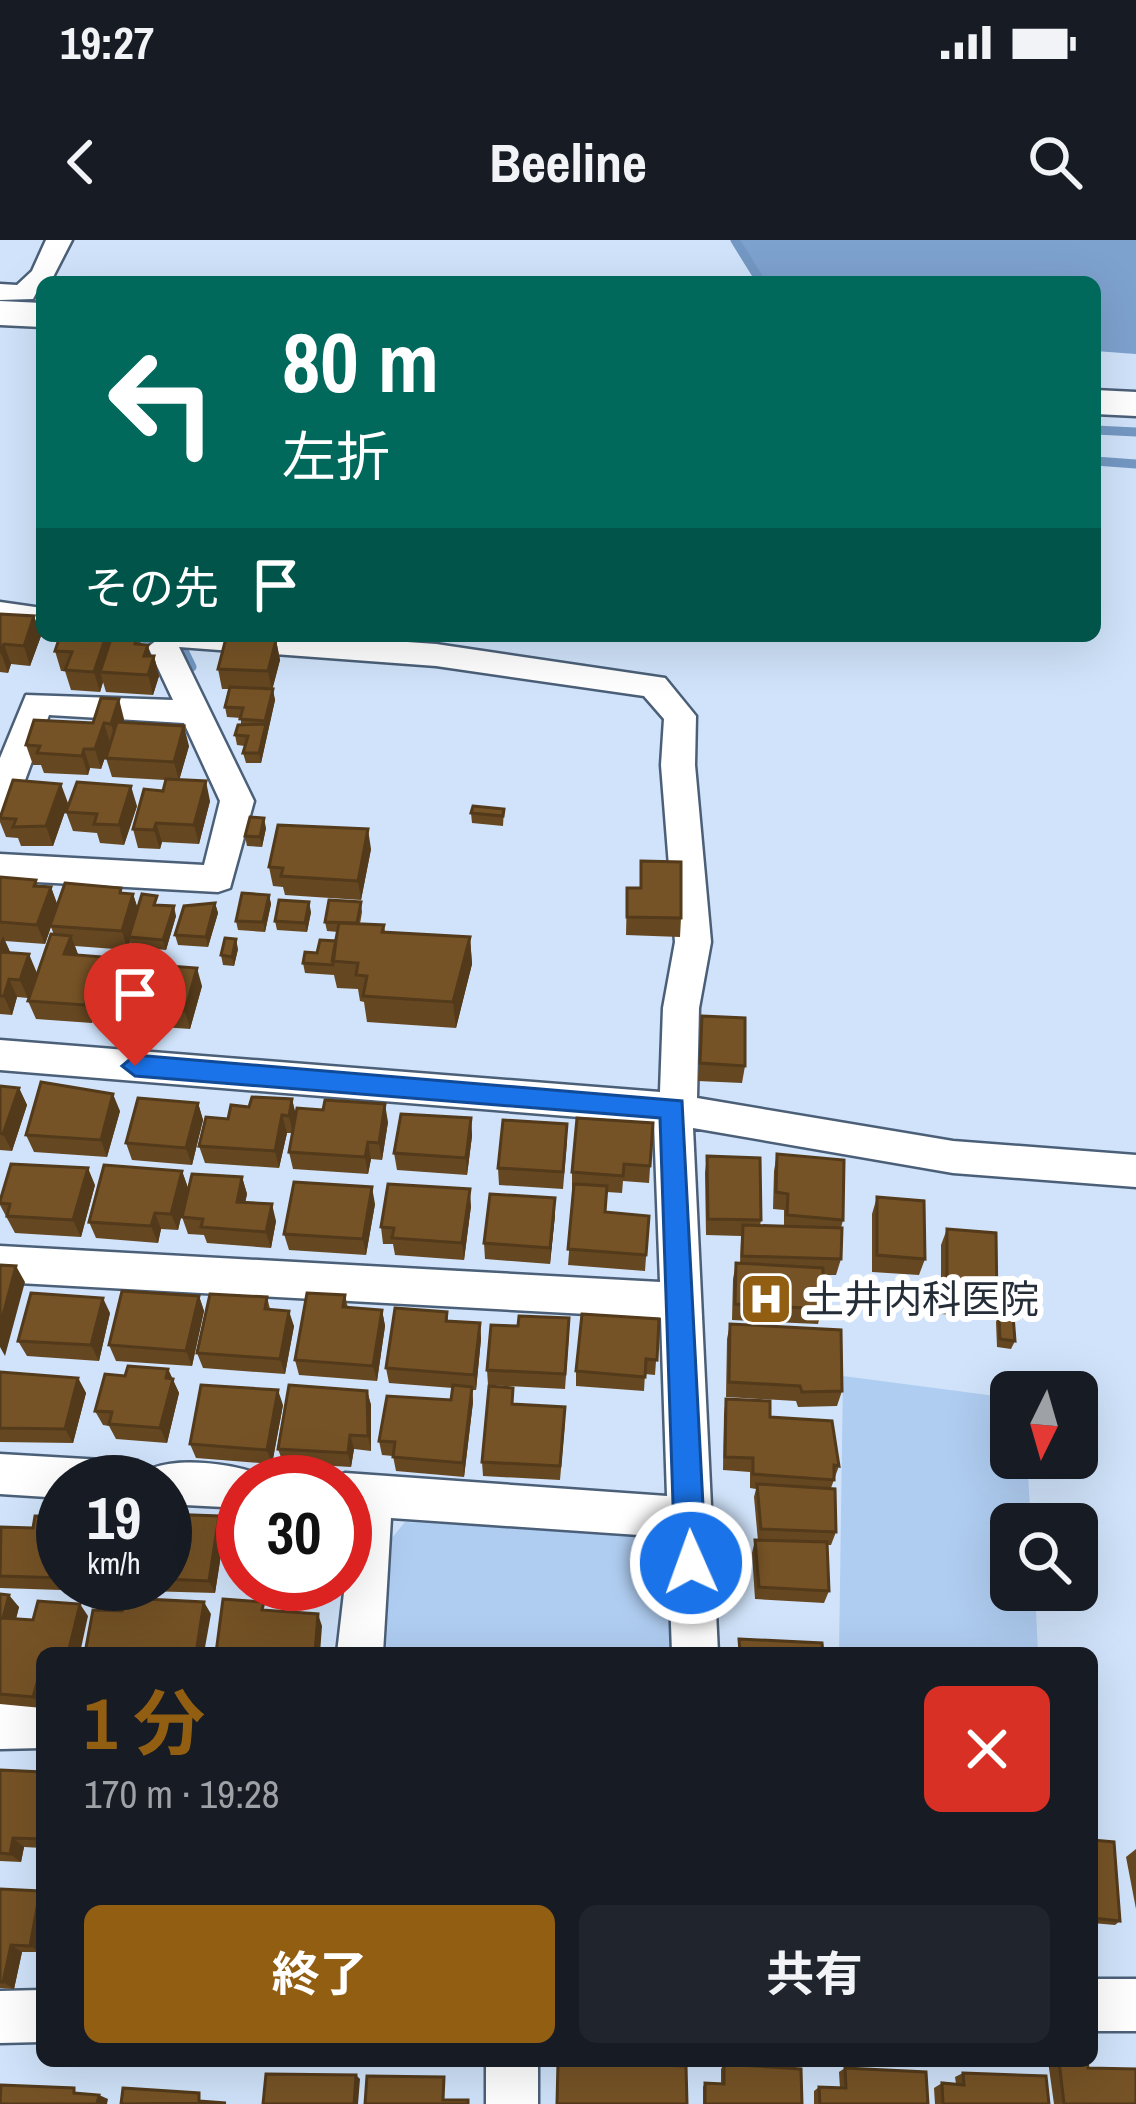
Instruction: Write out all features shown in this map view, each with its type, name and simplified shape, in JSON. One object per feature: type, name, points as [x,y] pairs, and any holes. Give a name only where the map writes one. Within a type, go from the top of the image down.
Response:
[{"type":"street","points":[[41,276],[59,240]]},
{"type":"street","points":[[0,292],[24,293],[36,281]]},
{"type":"street","points":[[0,313],[36,315]]},
{"type":"street","points":[[0,342],[36,344]]},
{"type":"street","points":[[1101,370],[1136,372]]},
{"type":"street","points":[[1101,402],[1136,404]]},
{"type":"street","points":[[0,612],[36,617]]},
{"type":"street","points":[[0,867],[218,879],[236,801],[195,713],[171,642],[436,655],[654,686],[680,716],[678,765],[693,942],[678,1041],[676,1109],[695,1647]]},
{"type":"street","points":[[0,802],[38,704],[195,713]]},
{"type":"street","points":[[0,1055],[676,1109],[953,1157],[1136,1171]]},
{"type":"street","points":[[0,1264],[681,1301]]},
{"type":"street","points":[[0,1474],[36,1476]]},
{"type":"street","points":[[372,1496],[688,1517]]},
{"type":"street","points":[[359,1611],[360,1647]]},
{"type":"street","points":[[0,1725],[36,1724]]},
{"type":"street","points":[[1098,2006],[1136,2005]]},
{"type":"street","points":[[0,2017],[36,2016]]},
{"type":"street","points":[[512,2067],[512,2104]]},
{"type":"shaded area","points":[[734,240],[1136,240],[1136,354],[1101,351],[1101,276],[754,276],[755,264]]},
{"type":"shaded area","points":[[843,1376],[990,1395],[990,1479],[1028,1479],[1030,1503],[990,1503],[990,1611],[1036,1611],[1038,1647],[839,1647]]},
{"type":"shaded area","points":[[405,1522],[665,1535],[675,1551],[679,1647],[386,1647],[391,1539]]},
{"type":"building","points":[[0,614],[34,616],[24,646],[4,644],[0,653]]},
{"type":"building","points":[[58,642],[104,642],[94,672],[65,670],[72,652],[55,651]]},
{"type":"building","points":[[110,642],[148,645],[144,656],[154,656],[148,675],[100,672]]},
{"type":"building","points":[[225,642],[275,642],[268,671],[218,669]]},
{"type":"building","points":[[230,687],[273,689],[265,721],[240,719],[243,708],[225,707]]},
{"type":"building","points":[[101,698],[119,699],[111,724],[104,723],[95,749],[84,749],[82,756],[37,753],[40,746],[26,745],[34,720],[93,723]]},
{"type":"building","points":[[117,722],[184,726],[174,762],[106,758]]},
{"type":"building","points":[[266,724],[259,753],[243,753],[248,736],[235,735],[238,725]]},
{"type":"building","points":[[166,779],[206,781],[194,825],[156,823],[154,830],[133,829],[144,789],[163,791]]},
{"type":"building","points":[[13,780],[61,784],[46,826],[13,827],[16,819],[0,818]]},
{"type":"building","points":[[77,782],[131,786],[119,825],[94,824],[97,814],[66,812]]},
{"type":"building","points":[[473,806],[504,809],[503,816],[471,813]]},
{"type":"building","points":[[250,817],[264,818],[260,837],[245,836]]},
{"type":"building","points":[[278,825],[368,829],[358,881],[281,876],[283,868],[269,867]]},
{"type":"building","points":[[641,861],[681,862],[681,918],[627,917],[627,888],[641,888]]},
{"type":"building","points":[[0,877],[36,880],[34,886],[51,887],[37,925],[0,922]]},
{"type":"building","points":[[65,883],[121,888],[120,893],[133,894],[122,931],[50,926]]},
{"type":"building","points":[[242,893],[269,895],[263,922],[236,921]]},
{"type":"building","points":[[142,894],[157,896],[154,905],[174,906],[163,940],[129,937]]},
{"type":"building","points":[[279,900],[309,902],[305,923],[275,921]]},
{"type":"building","points":[[329,900],[361,902],[357,923],[325,922]]},
{"type":"building","points":[[215,903],[206,937],[175,935],[184,906]]},
{"type":"building","points":[[339,923],[384,925],[382,932],[470,937],[453,1002],[363,996],[367,976],[356,975],[358,963],[332,961]]},
{"type":"building","points":[[51,934],[71,936],[64,954],[116,958],[105,994],[89,993],[85,1005],[28,1001]]},
{"type":"building","points":[[225,938],[236,939],[232,957],[221,955]]},
{"type":"building","points":[[320,940],[336,941],[333,965],[303,963],[305,952],[317,953]]},
{"type":"building","points":[[0,952],[29,954],[20,980],[9,979],[4,996],[0,996]]},
{"type":"building","points":[[129,963],[197,968],[185,1011],[128,1006],[132,994],[120,994]]},
{"type":"building","points":[[702,1016],[745,1018],[745,1066],[700,1063]]},
{"type":"building","points":[[41,1082],[113,1094],[101,1140],[26,1135]]},
{"type":"building","points":[[0,1086],[19,1088],[3,1134],[0,1133]]},
{"type":"building","points":[[252,1097],[292,1099],[289,1116],[282,1115],[275,1151],[199,1146],[206,1117],[228,1119],[231,1105],[249,1107]]},
{"type":"building","points":[[138,1098],[198,1103],[186,1148],[126,1143]]},
{"type":"building","points":[[325,1100],[385,1104],[379,1143],[368,1142],[365,1157],[289,1152],[297,1108],[323,1110]]},
{"type":"building","points":[[401,1114],[471,1118],[466,1158],[394,1153]]},
{"type":"building","points":[[577,1118],[653,1123],[650,1166],[624,1164],[623,1176],[572,1172]]},
{"type":"building","points":[[503,1120],[567,1124],[563,1172],[498,1168]]},
{"type":"building","points":[[777,1154],[844,1160],[843,1220],[787,1215],[788,1194],[776,1192]]},
{"type":"building","points":[[707,1156],[760,1158],[761,1220],[708,1219]]},
{"type":"building","points":[[11,1164],[88,1168],[73,1220],[7,1216],[10,1204],[0,1201]]},
{"type":"building","points":[[104,1165],[182,1171],[171,1214],[155,1213],[151,1226],[89,1222]]},
{"type":"building","points":[[192,1174],[242,1177],[237,1202],[272,1204],[266,1232],[201,1227],[203,1219],[182,1217]]},
{"type":"building","points":[[294,1182],[372,1187],[363,1239],[284,1234]]},
{"type":"building","points":[[388,1184],[470,1189],[462,1243],[392,1238],[394,1228],[381,1227]]},
{"type":"building","points":[[574,1184],[607,1186],[605,1212],[649,1216],[646,1255],[568,1249]]},
{"type":"building","points":[[490,1194],[555,1198],[550,1248],[484,1243]]},
{"type":"building","points":[[877,1197],[924,1201],[925,1259],[877,1255]]},
{"type":"building","points":[[743,1225],[842,1228],[841,1259],[742,1256]]},
{"type":"building","points":[[947,1229],[996,1233],[997,1302],[947,1298]]},
{"type":"building","points":[[736,1263],[823,1268],[822,1309],[735,1304]]},
{"type":"building","points":[[0,1265],[16,1266],[0,1326]]},
{"type":"building","points":[[122,1291],[199,1296],[186,1351],[109,1345]]},
{"type":"building","points":[[31,1293],[103,1298],[91,1345],[18,1341]]},
{"type":"building","points":[[307,1293],[345,1295],[343,1307],[382,1310],[373,1366],[295,1360]]},
{"type":"building","points":[[210,1294],[267,1297],[265,1309],[289,1311],[280,1359],[197,1353]]},
{"type":"building","points":[[395,1308],[447,1312],[446,1321],[480,1323],[474,1375],[386,1368]]},
{"type":"building","points":[[582,1314],[659,1319],[657,1360],[646,1359],[645,1377],[576,1371]]},
{"type":"building","points":[[999,1314],[1013,1315],[1015,1341],[1000,1339]]},
{"type":"building","points":[[519,1316],[569,1318],[565,1374],[487,1370],[491,1325],[518,1326]]},
{"type":"building","points":[[730,1324],[841,1330],[842,1391],[802,1392],[800,1386],[729,1382]]},
{"type":"building","points":[[128,1366],[168,1369],[166,1378],[173,1379],[160,1428],[109,1424],[112,1412],[95,1411],[105,1374],[125,1376]]},
{"type":"building","points":[[0,1372],[78,1378],[65,1429],[0,1428]]},
{"type":"building","points":[[201,1385],[278,1390],[267,1450],[190,1444]]},
{"type":"building","points":[[289,1385],[367,1391],[368,1436],[350,1435],[348,1453],[278,1449]]},
{"type":"building","points":[[453,1385],[472,1387],[463,1463],[393,1457],[395,1442],[379,1441],[387,1396],[451,1400]]},
{"type":"building","points":[[489,1386],[513,1388],[512,1404],[565,1407],[560,1466],[482,1462]]},
{"type":"building","points":[[726,1399],[770,1401],[770,1417],[832,1421],[839,1466],[834,1465],[834,1480],[753,1474],[753,1458],[725,1457]]},
{"type":"building","points":[[757,1484],[835,1489],[836,1532],[761,1529]]},
{"type":"building","points":[[192,1515],[216,1516],[209,1581],[192,1580]]},
{"type":"building","points":[[36,1516],[36,1577],[0,1576],[1,1527],[33,1528]]},
{"type":"building","points":[[755,1540],[827,1542],[829,1591],[759,1587]]},
{"type":"building","points":[[0,1594],[9,1595],[3,1618],[33,1620],[36,1609],[78,1611],[69,1647],[36,1647],[33,1697],[0,1694]]},
{"type":"building","points":[[192,1601],[204,1602],[197,1647],[86,1647],[93,1611],[192,1611]]},
{"type":"building","points":[[221,1611],[318,1614],[315,1647],[217,1647]]},
{"type":"building","points":[[739,1639],[822,1643],[822,1647],[740,1647]]},
{"type":"building","points":[[0,1770],[36,1772],[36,1839],[13,1838],[10,1854],[0,1853]]},
{"type":"building","points":[[1098,1841],[1114,1842],[1120,1921],[1098,1919]]},
{"type":"building","points":[[0,1889],[36,1891],[30,1946],[11,1945],[0,1982]]},
{"type":"building","points":[[558,2067],[686,2067],[687,2104],[557,2104]]},
{"type":"building","points":[[724,2067],[801,2069],[802,2104],[705,2104],[705,2083],[724,2084]]},
{"type":"building","points":[[1060,2067],[1136,2069],[1136,2104],[1064,2104]]},
{"type":"building","points":[[845,2068],[926,2072],[928,2104],[820,2104],[819,2087],[846,2088]]},
{"type":"building","points":[[963,2073],[1046,2076],[1049,2104],[943,2104],[942,2083],[964,2085]]},
{"type":"building","points":[[266,2074],[356,2075],[354,2104],[263,2104]]},
{"type":"building","points":[[367,2076],[444,2077],[443,2100],[468,2100],[468,2104],[365,2104]]},
{"type":"building","points":[[1,2085],[74,2088],[74,2093],[99,2095],[97,2104],[0,2104]]},
{"type":"building","points":[[123,2088],[199,2093],[199,2101],[226,2103],[121,2104]]},
{"type":"waterway","points":[[735,240],[757,276]]},
{"type":"waterway","points":[[1101,430],[1136,432]]},
{"type":"waterway","points":[[1101,461],[1136,464]]},
{"type":"waterway","points":[[180,642],[192,667]]},
{"type":"place","name":"土井内科医院","points":[[766,1299]]},
{"type":"route","points":[[135,1066],[673,1108],[691,1563]]}]
